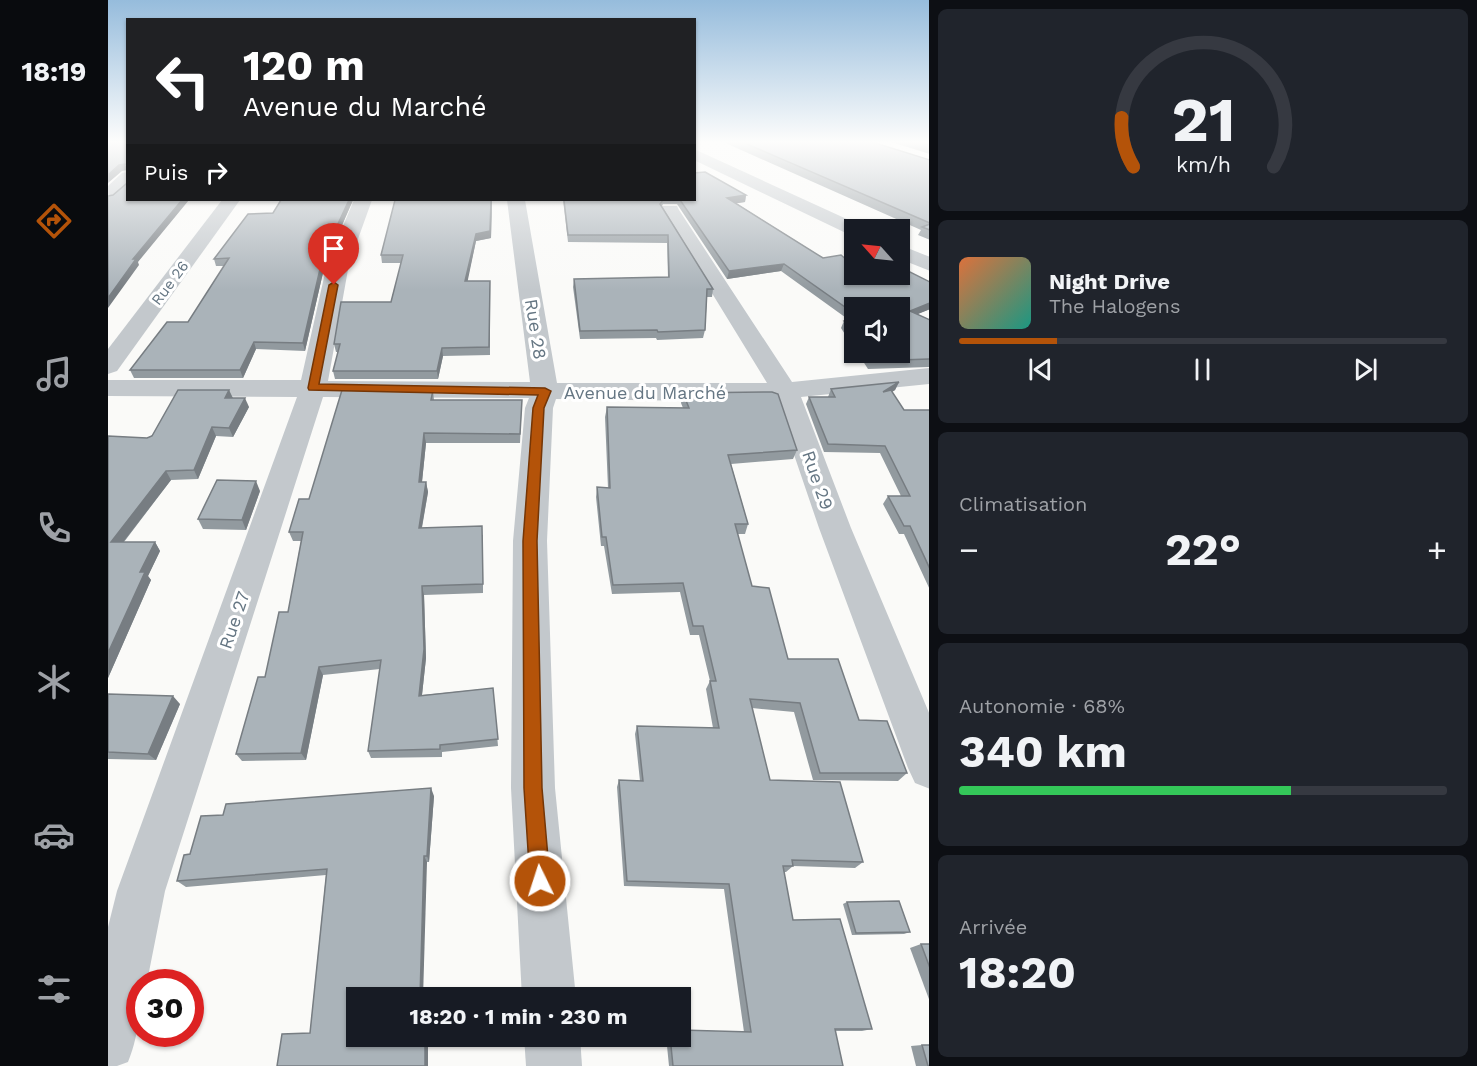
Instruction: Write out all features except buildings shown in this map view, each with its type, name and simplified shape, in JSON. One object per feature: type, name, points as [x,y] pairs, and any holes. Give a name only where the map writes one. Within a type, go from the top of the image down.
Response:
[{"type":"street","points":[[772,191],[844,225]]},
{"type":"street","name":"Rue 26","points":[[108,366],[230,201]]},
{"type":"street","name":"Rue 27","points":[[108,1042],[141,891],[313,388],[338,264],[363,201]]},
{"type":"street","name":"Rue 28","points":[[516,201],[545,391],[539,408],[530,541],[533,788],[548,987]]},
{"type":"street","name":"Rue 29","points":[[670,210],[784,391],[835,528],[929,765]]},
{"type":"street","points":[[910,256],[929,265]]},
{"type":"street","name":"Avenue du Marché","points":[[108,388],[703,393],[784,391],[929,376]]},
{"type":"street","points":[[553,1047],[554,1066]]},
{"type":"route","points":[[334,285],[313,388],[545,391],[539,408],[530,541],[533,788],[540,881]]}]
